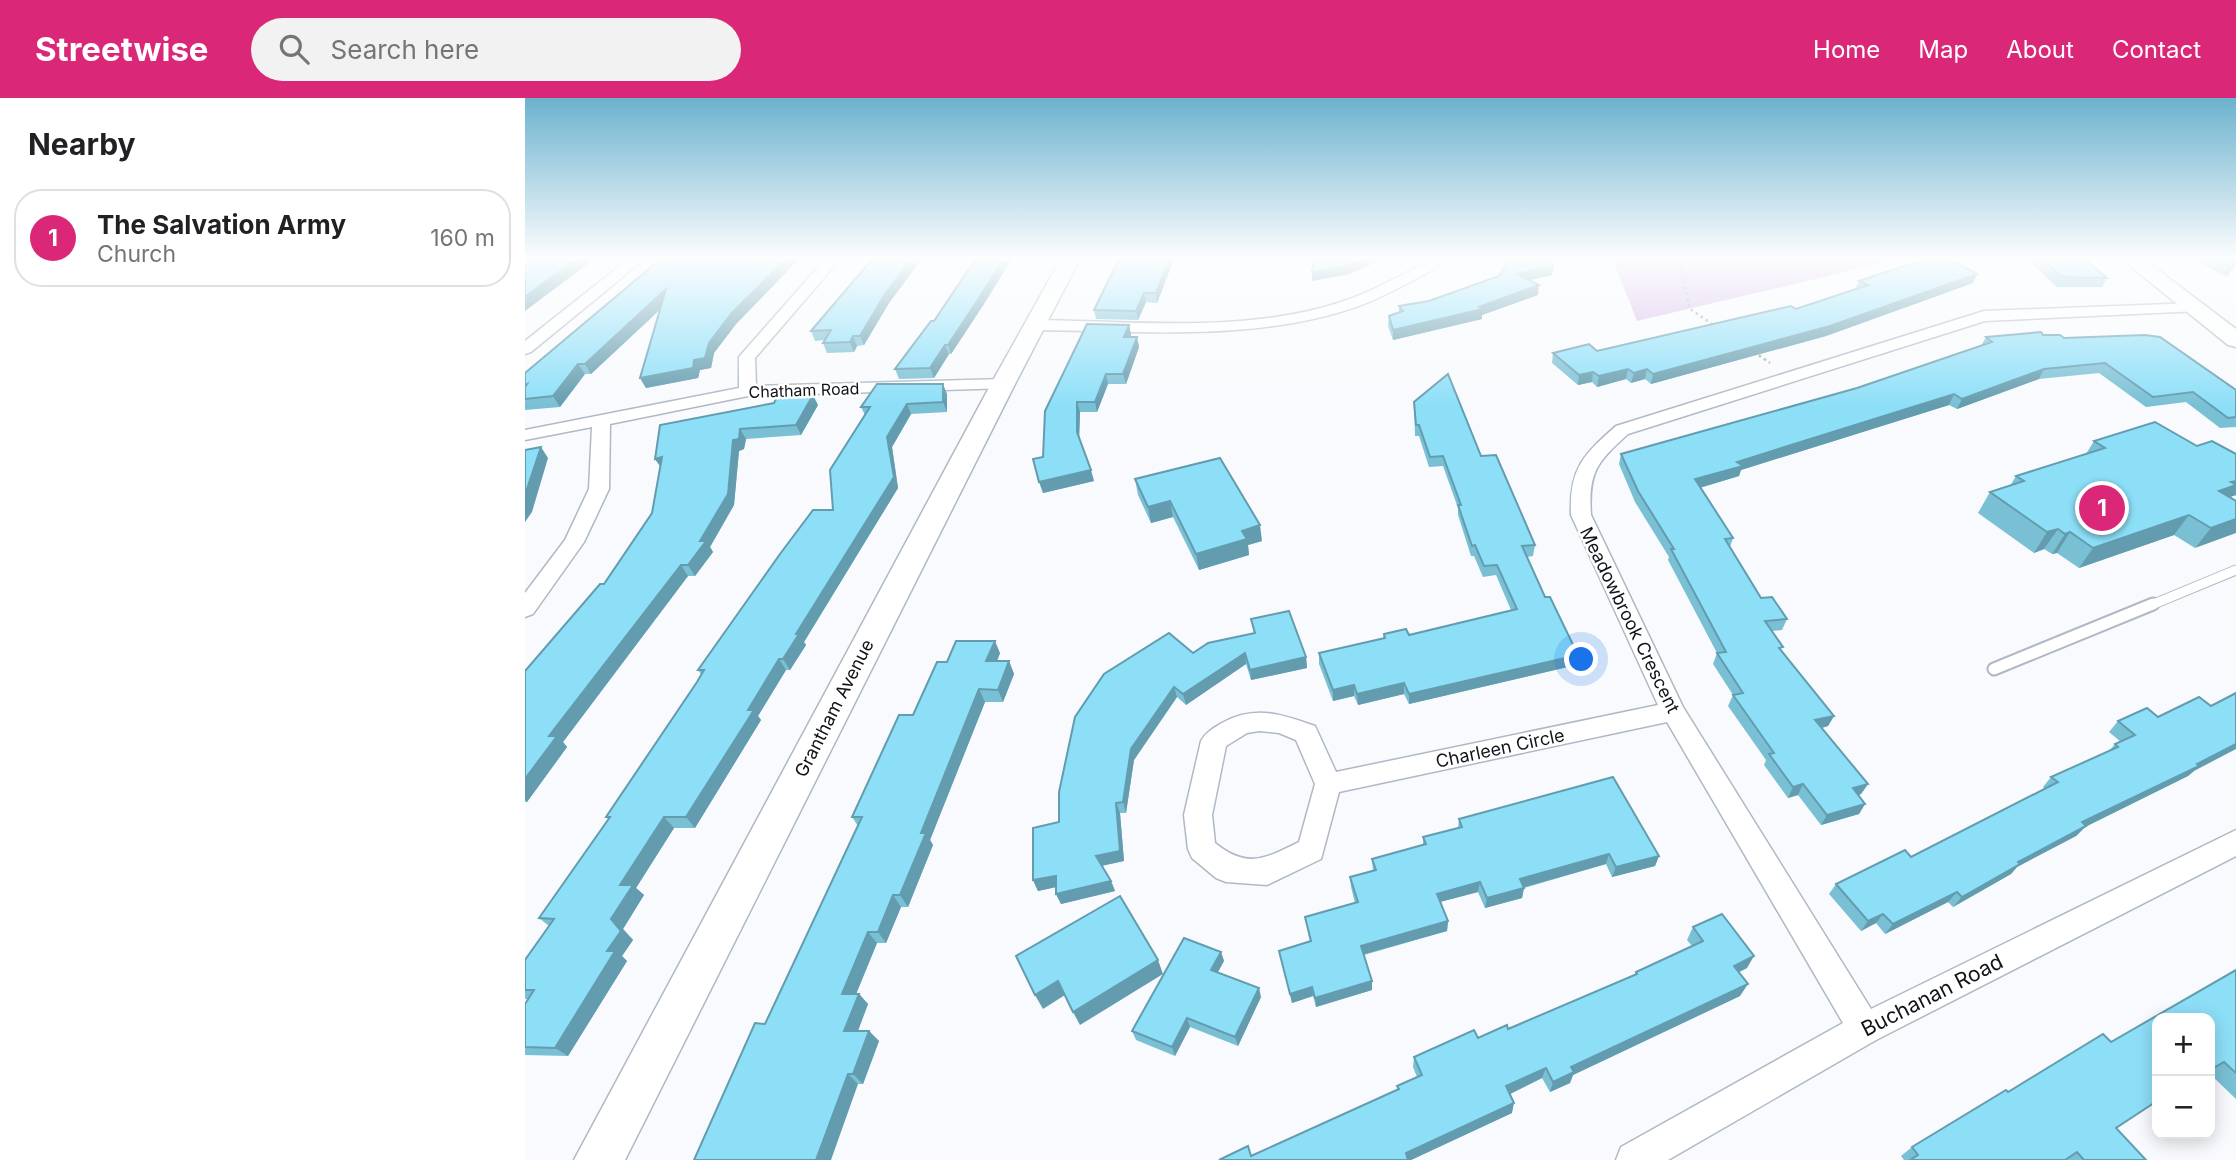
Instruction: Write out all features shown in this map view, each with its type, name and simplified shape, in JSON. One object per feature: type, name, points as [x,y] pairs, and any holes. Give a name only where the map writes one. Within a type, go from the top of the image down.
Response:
[{"type":"street","points":[[525,349],[578,307]]},
{"type":"street","points":[[748,391],[747,357],[791,307]]},
{"type":"street","name":"Grantham Avenue","points":[[599,1160],[1045,307]]},
{"type":"street","points":[[1035,325],[1251,324],[1340,307]]},
{"type":"street","points":[[2194,308],[2236,340]]},
{"type":"street","name":"Meadowbrook Crescent","points":[[1865,1029],[1673,711],[1581,515],[1578,488],[1587,463],[1622,430],[1985,316],[2194,308]]},
{"type":"street","name":"Chatham Road","points":[[525,435],[748,391],[1003,384]]},
{"type":"street","points":[[525,609],[574,542],[599,489],[601,419]]},
{"type":"street","name":"Charleen Circle","points":[[1328,784],[1673,711]]},
{"type":"street","points":[[1271,719],[1306,733],[1328,784],[1311,850],[1267,872],[1226,869],[1202,849],[1198,815],[1214,741],[1235,726],[1271,719]]},
{"type":"street","name":"Buchanan Road","points":[[1635,1160],[1865,1029],[2236,842]]},
{"type":"lane","points":[[1994,669],[2236,570]]},
{"type":"path","points":[[1689,307],[1724,332]]},
{"type":"path","points":[[1746,347],[1791,377]]},
{"type":"shaded area","points":[[1631,307],[1698,307],[1637,321]]},
{"type":"building","points":[[604,307],[647,307],[585,364],[578,364],[553,396],[525,399],[525,373]]},
{"type":"building","points":[[661,307],[738,307],[709,343],[705,358],[694,360],[693,368],[640,378]]},
{"type":"building","points":[[832,307],[878,307],[860,336],[853,336],[850,342],[823,343],[831,330],[811,331]]},
{"type":"building","points":[[944,307],[973,307],[930,368],[895,369],[931,321],[934,321]]},
{"type":"building","points":[[1096,307],[1138,307],[1136,311],[1094,310]]},
{"type":"building","points":[[1399,307],[1480,307],[1483,309],[1393,330],[1389,316],[1403,311]]},
{"type":"building","points":[[1789,307],[1796,309],[1803,307],[1885,307],[1830,326],[1653,374],[1647,369],[1634,373],[1628,369],[1599,376],[1593,372],[1579,375],[1553,353],[1589,344],[1597,351]]},
{"type":"building","points":[[1087,324],[1129,325],[1124,337],[1137,337],[1123,374],[1106,374],[1095,402],[1077,402],[1077,432],[1091,470],[1039,482],[1033,459],[1043,457],[1045,411]]},
{"type":"building","points":[[2041,332],[2043,335],[2060,335],[2064,338],[2145,335],[2160,337],[2236,390],[2236,417],[2228,418],[2193,392],[2153,397],[2105,363],[2044,369],[1962,399],[1954,394],[1737,462],[1743,466],[1695,479],[1733,538],[1725,539],[1761,598],[1772,597],[1787,619],[1765,621],[1783,647],[1779,648],[1834,716],[1815,720],[1868,784],[1853,788],[1865,804],[1827,815],[1803,784],[1793,787],[1769,754],[1774,753],[1733,695],[1743,693],[1717,653],[1726,652],[1671,549],[1674,549],[1638,491],[1621,454],[1857,388],[1992,342],[1986,337]]},
{"type":"building","points":[[1448,374],[1481,456],[1496,455],[1535,545],[1522,546],[1545,597],[1550,597],[1578,655],[1409,694],[1404,683],[1357,694],[1354,685],[1333,690],[1319,653],[1385,638],[1384,634],[1406,629],[1409,635],[1517,609],[1497,565],[1484,566],[1475,545],[1472,546],[1458,505],[1461,505],[1443,456],[1430,457],[1419,425],[1416,425],[1414,402]]},
{"type":"building","points":[[877,384],[943,384],[943,402],[907,404],[887,437],[894,477],[796,634],[799,634],[783,659],[779,659],[748,710],[754,710],[686,817],[664,817],[620,885],[633,885],[611,919],[621,931],[607,951],[615,951],[555,1048],[525,1047],[525,1004],[534,990],[525,990],[525,960],[554,919],[539,918],[610,817],[606,817],[704,670],[698,670],[780,554],[813,510],[833,510],[830,470],[870,407],[861,407]]},
{"type":"building","points":[[813,395],[796,425],[740,429],[739,439],[733,440],[728,494],[700,541],[706,541],[688,565],[681,565],[549,736],[557,736],[525,779],[525,671],[600,584],[604,584],[652,513],[662,457],[655,459],[660,425],[774,403],[777,397]]},
{"type":"building","points":[[2155,422],[2197,446],[2212,441],[2236,454],[2236,481],[2231,482],[2236,485],[2219,491],[2236,501],[2236,519],[2211,528],[2189,515],[2093,548],[2070,532],[2065,534],[2058,529],[2047,532],[1990,492],[2024,481],[2016,476],[2105,448],[2094,441]]},
{"type":"building","points":[[541,447],[525,495],[525,450]]},
{"type":"building","points":[[1220,458],[1260,525],[1242,531],[1247,539],[1196,554],[1170,501],[1148,507],[1135,479]]},
{"type":"building","points":[[1289,611],[1306,657],[1250,670],[1245,653],[1183,694],[1174,687],[1131,749],[1123,802],[1116,803],[1120,851],[1096,856],[1111,881],[1056,894],[1056,876],[1033,880],[1033,828],[1059,822],[1059,792],[1075,717],[1104,674],[1169,633],[1193,653],[1208,643],[1255,633],[1251,619]]},
{"type":"building","points":[[956,641],[995,641],[986,661],[1009,661],[998,690],[979,689],[921,833],[926,833],[900,895],[893,895],[878,932],[868,932],[842,994],[859,994],[844,1031],[869,1031],[853,1074],[848,1074],[816,1160],[694,1160],[755,1023],[765,1024],[862,817],[852,817],[899,715],[913,715],[937,662],[947,662]]},
{"type":"building","points":[[2236,693],[2236,744],[2197,764],[2199,766],[2082,822],[2086,826],[2018,862],[2020,864],[1962,897],[1957,892],[1893,924],[1883,914],[1868,921],[1836,884],[1905,850],[1911,857],[2058,782],[2051,777],[2118,747],[2115,744],[2135,735],[2118,721],[2147,708],[2158,717],[2199,697],[2211,706]]},
{"type":"building","points":[[1613,777],[1659,856],[1616,867],[1609,854],[1520,879],[1524,888],[1487,898],[1480,882],[1437,894],[1448,921],[1361,946],[1372,981],[1315,998],[1312,987],[1290,994],[1279,951],[1311,941],[1305,917],[1358,902],[1350,877],[1376,870],[1372,859],[1426,844],[1423,837],[1462,827],[1459,819]]},
{"type":"building","points":[[1120,896],[1158,960],[1073,1012],[1058,981],[1035,995],[1016,956]]},
{"type":"building","points":[[1722,914],[1754,956],[1734,966],[1748,984],[1571,1067],[1574,1072],[1553,1082],[1546,1068],[1506,1086],[1514,1103],[1406,1153],[1408,1160],[1219,1160],[1248,1146],[1251,1156],[1399,1089],[1397,1086],[1422,1075],[1414,1057],[1474,1030],[1478,1038],[1507,1025],[1508,1029],[1637,974],[1636,972],[1703,941],[1693,927]]},
{"type":"building","points":[[1184,938],[1221,952],[1211,970],[1259,988],[1235,1037],[1187,1018],[1172,1047],[1132,1031]]},
{"type":"building","points":[[2236,970],[2236,1073],[2224,1062],[2215,1067],[2215,1013],[2161,1013]]},
{"type":"building","points":[[2152,1018],[2152,1104],[2116,1128],[2146,1160],[2084,1160],[2077,1152],[2065,1160],[1910,1160],[1918,1155],[1912,1147],[2006,1090],[2008,1092],[2103,1034],[2111,1042]]},
{"type":"place","name":"The Salvation Army","points":[[2102,508]]}]
